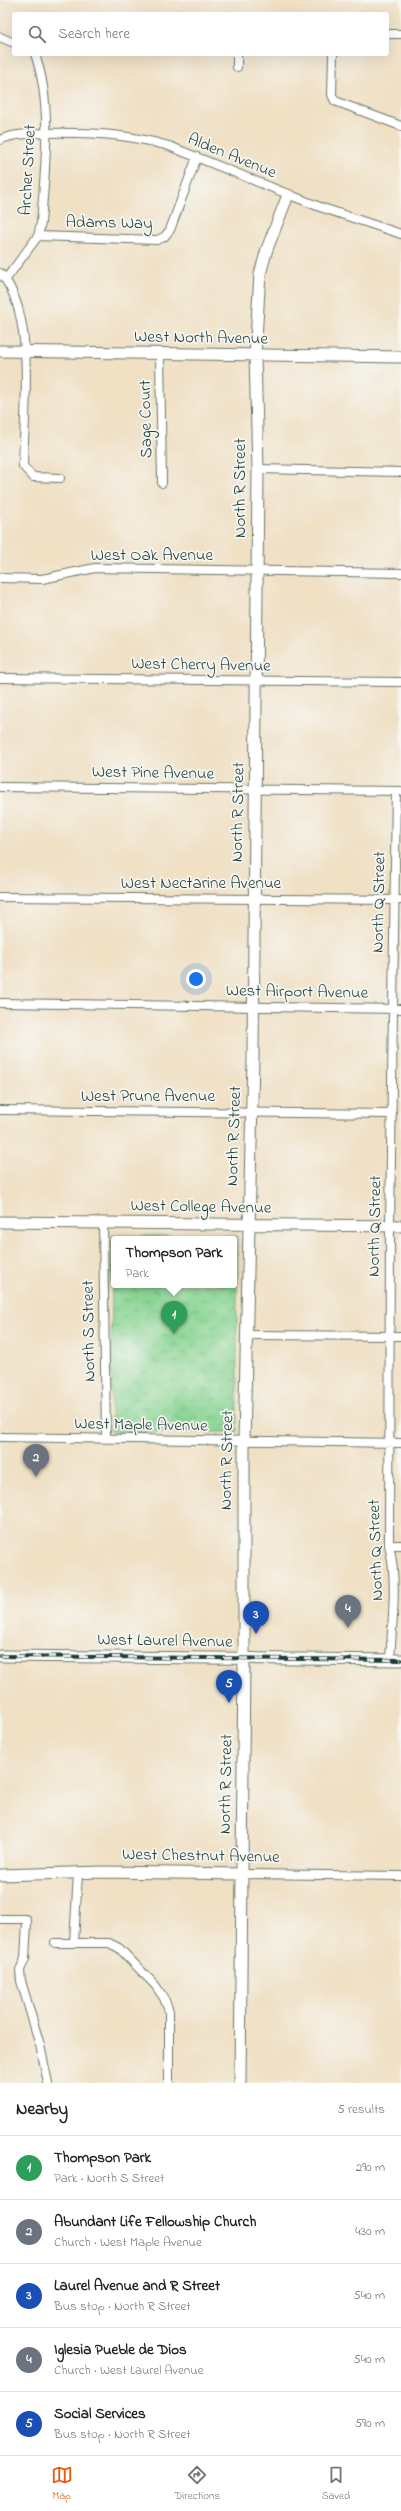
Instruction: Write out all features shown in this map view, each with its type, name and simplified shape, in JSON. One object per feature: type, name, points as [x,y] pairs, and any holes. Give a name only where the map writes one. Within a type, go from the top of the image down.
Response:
[{"type":"street","points":[[389,34],[401,34]]},
{"type":"street","points":[[0,37],[12,42]]},
{"type":"street","name":"Archer Street","points":[[3,276],[38,236],[42,206],[45,91],[36,56]]},
{"type":"street","points":[[237,56],[237,67]]},
{"type":"street","points":[[333,56],[332,95],[335,101],[401,126]]},
{"type":"street","name":"Alden Avenue","points":[[0,140],[12,134],[45,134],[121,136],[150,141],[197,157],[288,195],[401,234]]},
{"type":"street","name":"Adams Way","points":[[38,236],[156,240],[164,237],[170,230],[197,157]]},
{"type":"street","name":"North R Street","points":[[240,2083],[244,1659],[244,1442],[248,1224],[252,1112],[258,469],[255,355],[260,274],[267,249],[288,195]]},
{"type":"street","points":[[3,276],[16,296],[21,315],[25,352],[23,466],[33,477],[60,478]]},
{"type":"street","name":"West North Avenue","points":[[0,352],[401,357]]},
{"type":"street","name":"Sage Court","points":[[160,354],[162,483]]},
{"type":"street","points":[[258,469],[401,472]]},
{"type":"street","name":"West Oak Avenue","points":[[0,578],[42,578],[95,568],[256,572],[401,573]]},
{"type":"street","name":"West Cherry Avenue","points":[[0,678],[401,682]]},
{"type":"street","name":"West Pine Avenue","points":[[0,787],[399,791]]},
{"type":"street","name":"North Q Street","points":[[396,1660],[393,1560],[389,1545],[389,1443],[390,1336],[395,1226],[392,1114],[397,1009],[399,791]]},
{"type":"street","name":"West Nectarine Avenue","points":[[0,897],[398,900]]},
{"type":"street","name":"West Airport Avenue","points":[[0,1003],[397,1009]]},
{"type":"street","name":"West Prune Avenue","points":[[0,1110],[392,1114]]},
{"type":"street","name":"West College Avenue","points":[[0,1222],[395,1226]]},
{"type":"street","name":"North S Street","points":[[103,1222],[106,1439]]},
{"type":"street","points":[[247,1335],[401,1336]]},
{"type":"street","name":"West Maple Avenue","points":[[0,1437],[244,1442],[401,1443]]},
{"type":"street","points":[[389,1545],[401,1545]]},
{"type":"street","name":"West Laurel Avenue","points":[[0,1656],[396,1660]]},
{"type":"street","points":[[74,1942],[78,1873]]},
{"type":"street","name":"West Chestnut Avenue","points":[[0,1875],[78,1873],[401,1876]]},
{"type":"street","points":[[0,1919],[26,1919],[27,1922],[25,1959],[20,1970],[21,1981],[40,2045],[48,2083]]},
{"type":"street","points":[[55,1943],[110,1943],[119,1948],[164,1998],[170,2022],[170,2083]]},
{"type":"green space","points":[[112,1288],[237,1288],[237,1432],[111,1432]]},
{"type":"railway","points":[[0,1656],[401,1660]]},
{"type":"place","name":"Thompson Park","points":[[174,1334]]},
{"type":"place","name":"Abundant Life Fellowship Church","points":[[36,1477]]},
{"type":"place","name":"Iglesia Pueble de Dios","points":[[348,1628]]},
{"type":"place","name":"Laurel Avenue and R Street","points":[[256,1634]]},
{"type":"place","name":"Social Services","points":[[229,1703]]}]
